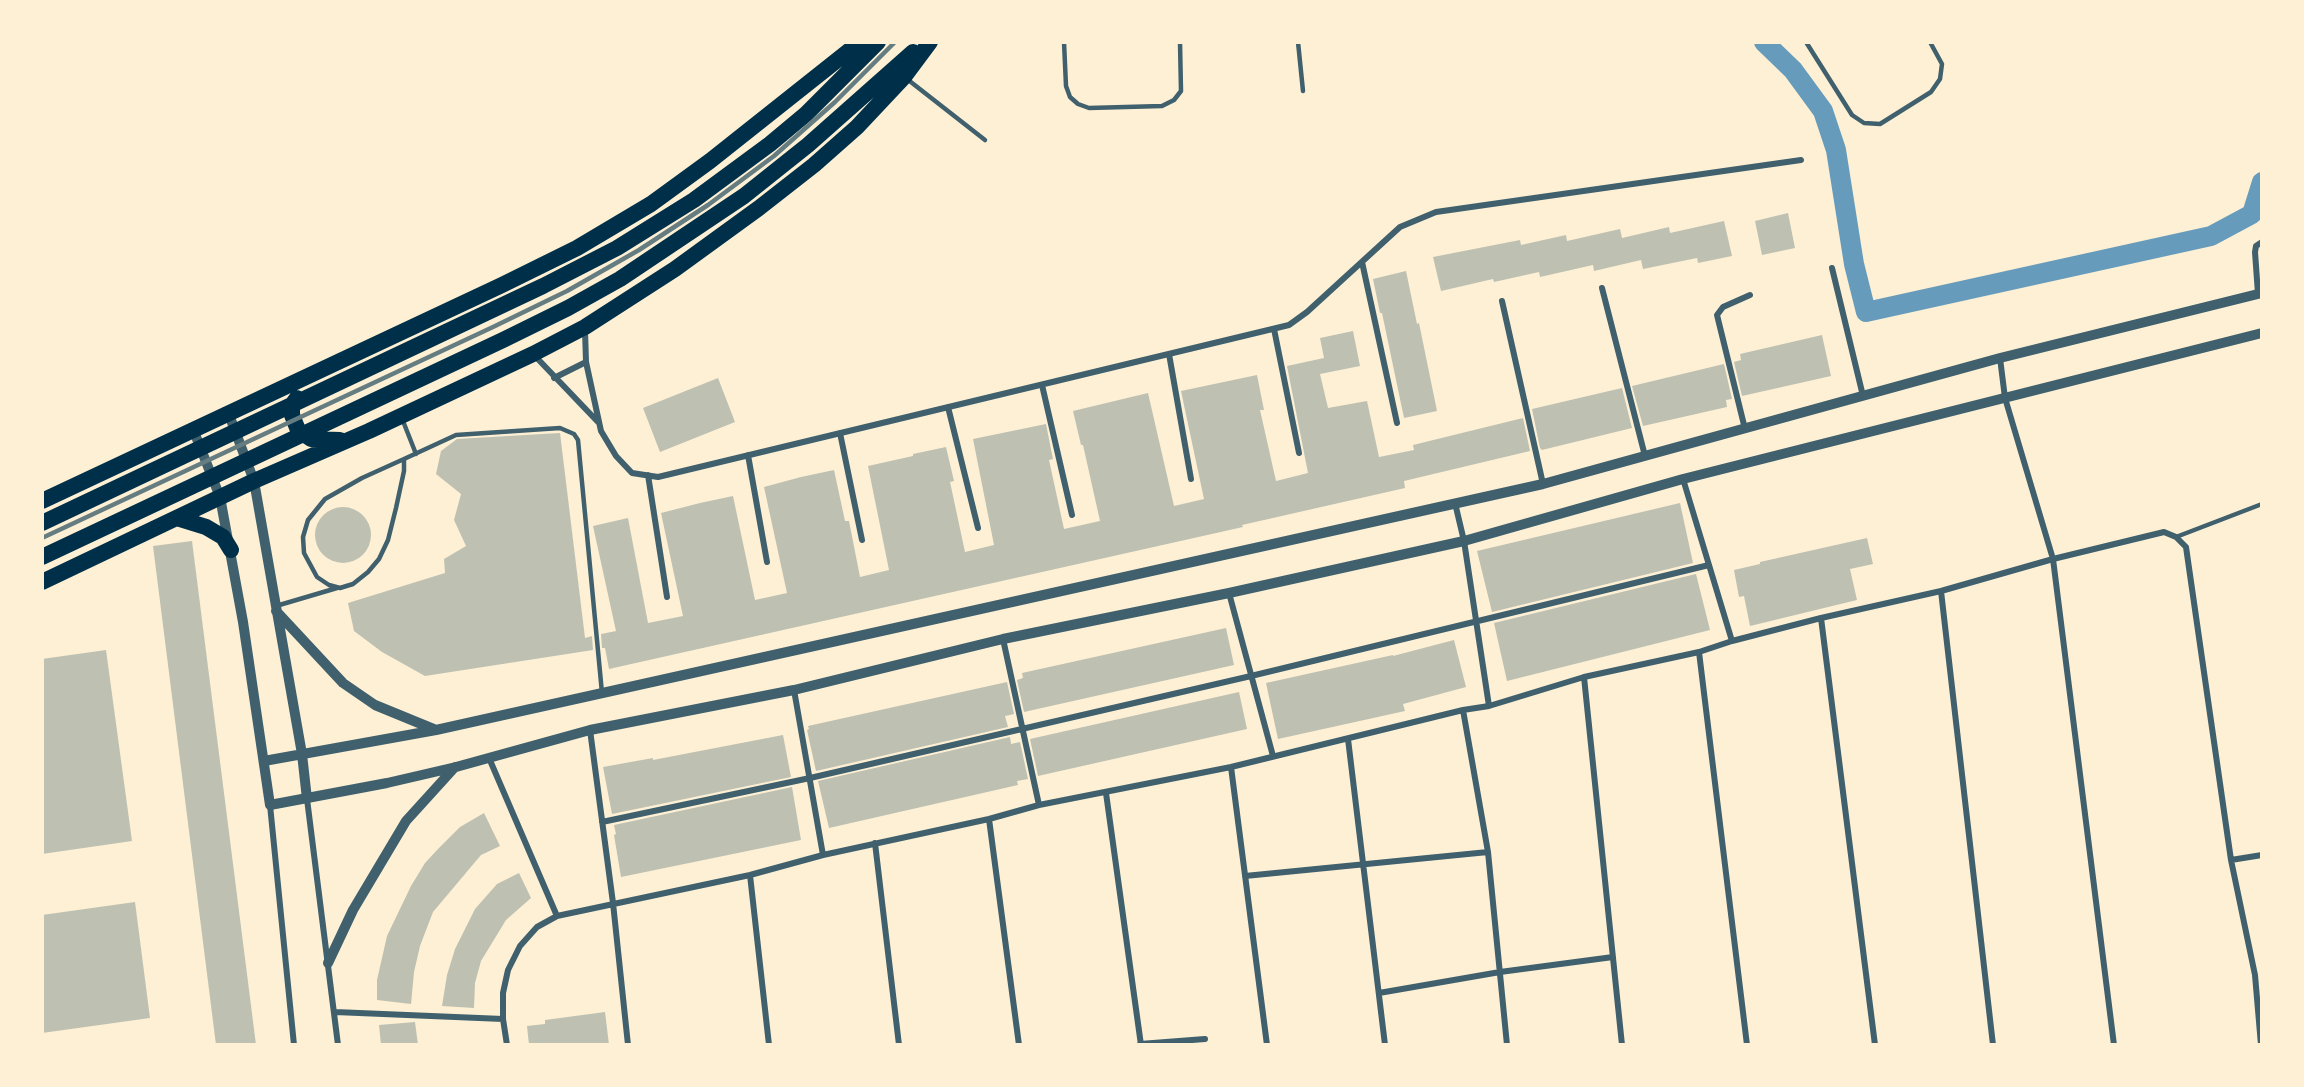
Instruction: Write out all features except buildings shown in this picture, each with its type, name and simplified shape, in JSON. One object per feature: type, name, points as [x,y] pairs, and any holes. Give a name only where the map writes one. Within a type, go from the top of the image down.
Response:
[{"type":"highway","points":[[42,501],[556,258],[651,204],[710,161],[860,42]]},
{"type":"highway","points":[[42,523],[543,286],[617,248],[660,223],[733,172],[815,105],[878,42]]},
{"type":"highway","points":[[42,556],[568,308],[620,279],[735,202],[827,129],[924,42]]},
{"type":"highway","points":[[42,582],[254,481],[351,439],[533,354],[585,327],[675,269],[814,165],[856,127],[904,77],[930,42]]},
{"type":"highway","points":[[323,368],[292,405],[292,415],[298,430],[311,439],[327,441],[351,439]]},
{"type":"highway","points":[[177,518],[207,527],[223,537],[231,550]]},
{"type":"street","points":[[585,327],[586,362],[599,423],[616,456],[632,472],[658,477],[1289,325],[1307,312],[1401,227],[1436,212],[1802,160]]},
{"type":"street","points":[[264,761],[436,730],[1543,484],[2000,358],[2260,293],[2255,252],[2256,246],[2262,242]]},
{"type":"street","points":[[1362,262],[1397,423]]},
{"type":"street","points":[[1832,268],[1863,396]]},
{"type":"street","points":[[1602,288],[1645,456]]},
{"type":"street","points":[[1744,429],[1717,315],[1723,307],[1750,295]]},
{"type":"street","points":[[1502,302],[1543,484]]},
{"type":"street","points":[[1274,329],[1299,453]]},
{"type":"street","points":[[270,805],[456,767],[590,730],[794,690],[1003,639],[1229,593],[1464,541],[1683,479],[2262,333]]},
{"type":"street","points":[[533,354],[599,423]]},
{"type":"street","points":[[1169,354],[1191,479]]},
{"type":"street","points":[[2000,358],[2005,398],[2053,559],[2114,1045]]},
{"type":"street","points":[[554,378],[586,362]]},
{"type":"street","points":[[1042,385],[1072,515]]},
{"type":"street","points":[[948,407],[978,528]]},
{"type":"street","points":[[228,412],[254,481],[302,754],[338,1045]]},
{"type":"street","points":[[193,429],[220,497],[231,550],[270,805],[294,1045]]},
{"type":"street","points":[[840,433],[862,540]]},
{"type":"street","points":[[748,455],[767,562]]},
{"type":"street","points":[[648,476],[667,597]]},
{"type":"street","points":[[1683,479],[1732,641]]},
{"type":"street","points":[[1455,503],[1464,541],[1489,706]]},
{"type":"street","points":[[507,1045],[503,1019],[503,993],[508,970],[520,946],[537,927],[557,916],[750,875],[823,855],[989,819],[1039,805],[1231,767],[1489,706],[1584,677],[1699,652],[1821,618],[1941,591],[2053,559],[2164,532],[2176,537],[2186,547],[2231,860],[2258,975],[2261,1045]]},
{"type":"street","points":[[602,822],[810,778],[1251,676],[1709,565]]},
{"type":"street","points":[[1941,591],[1993,1045]]},
{"type":"street","points":[[1229,593],[1273,756]]},
{"type":"street","points":[[275,608],[343,683],[375,705],[436,730]]},
{"type":"street","points":[[1821,618],[1875,1045]]},
{"type":"street","points":[[1003,639],[1039,805]]},
{"type":"street","points":[[1699,652],[1747,1045]]},
{"type":"street","points":[[1584,677],[1622,1045]]},
{"type":"street","points":[[794,690],[823,855]]},
{"type":"street","points":[[1463,711],[1488,852],[1508,1045]]},
{"type":"street","points":[[590,730],[613,903],[628,1045]]},
{"type":"street","points":[[1347,739],[1365,865],[1385,1045]]},
{"type":"street","points":[[489,758],[557,916]]},
{"type":"street","points":[[328,963],[353,910],[406,821],[456,767]]},
{"type":"street","points":[[1231,767],[1267,1045]]},
{"type":"street","points":[[1106,793],[1141,1044],[1205,1038]]},
{"type":"street","points":[[989,819],[1019,1045]]},
{"type":"street","points":[[875,843],[899,1045]]},
{"type":"street","points":[[1245,876],[1488,852]]},
{"type":"street","points":[[2231,860],[2262,855]]},
{"type":"street","points":[[750,875],[769,1045]]},
{"type":"street","points":[[1379,993],[1500,972],[1613,957]]},
{"type":"street","points":[[335,1012],[503,1019]]},
{"type":"lane","points":[[1064,42],[1066,86],[1070,97],[1078,104],[1089,108],[1162,106],[1174,100],[1181,91],[1180,42]]},
{"type":"lane","points":[[1298,42],[1303,91]]},
{"type":"lane","points":[[1806,42],[1852,115],[1864,123],[1881,124],[1931,92],[1940,79],[1942,64],[1930,42]]},
{"type":"lane","points":[[904,77],[985,140]]},
{"type":"lane","points":[[401,415],[416,454]]},
{"type":"lane","points":[[336,588],[318,577],[304,553],[303,537],[308,520],[325,499],[362,477],[456,435],[560,428],[574,434],[578,440],[602,693]]},
{"type":"lane","points":[[275,608],[349,586],[362,578],[374,566],[383,551],[398,500],[404,459]]},
{"type":"lane","points":[[2176,537],[2262,504]]},
{"type":"waterway","points":[[1764,42],[1793,70],[1823,111],[1836,150],[1854,264],[1866,312],[2211,236],[2252,214],[2262,182]]},
{"type":"railway","points":[[42,538],[493,327],[567,291],[639,250],[708,205],[774,156],[835,102],[895,42]]}]
